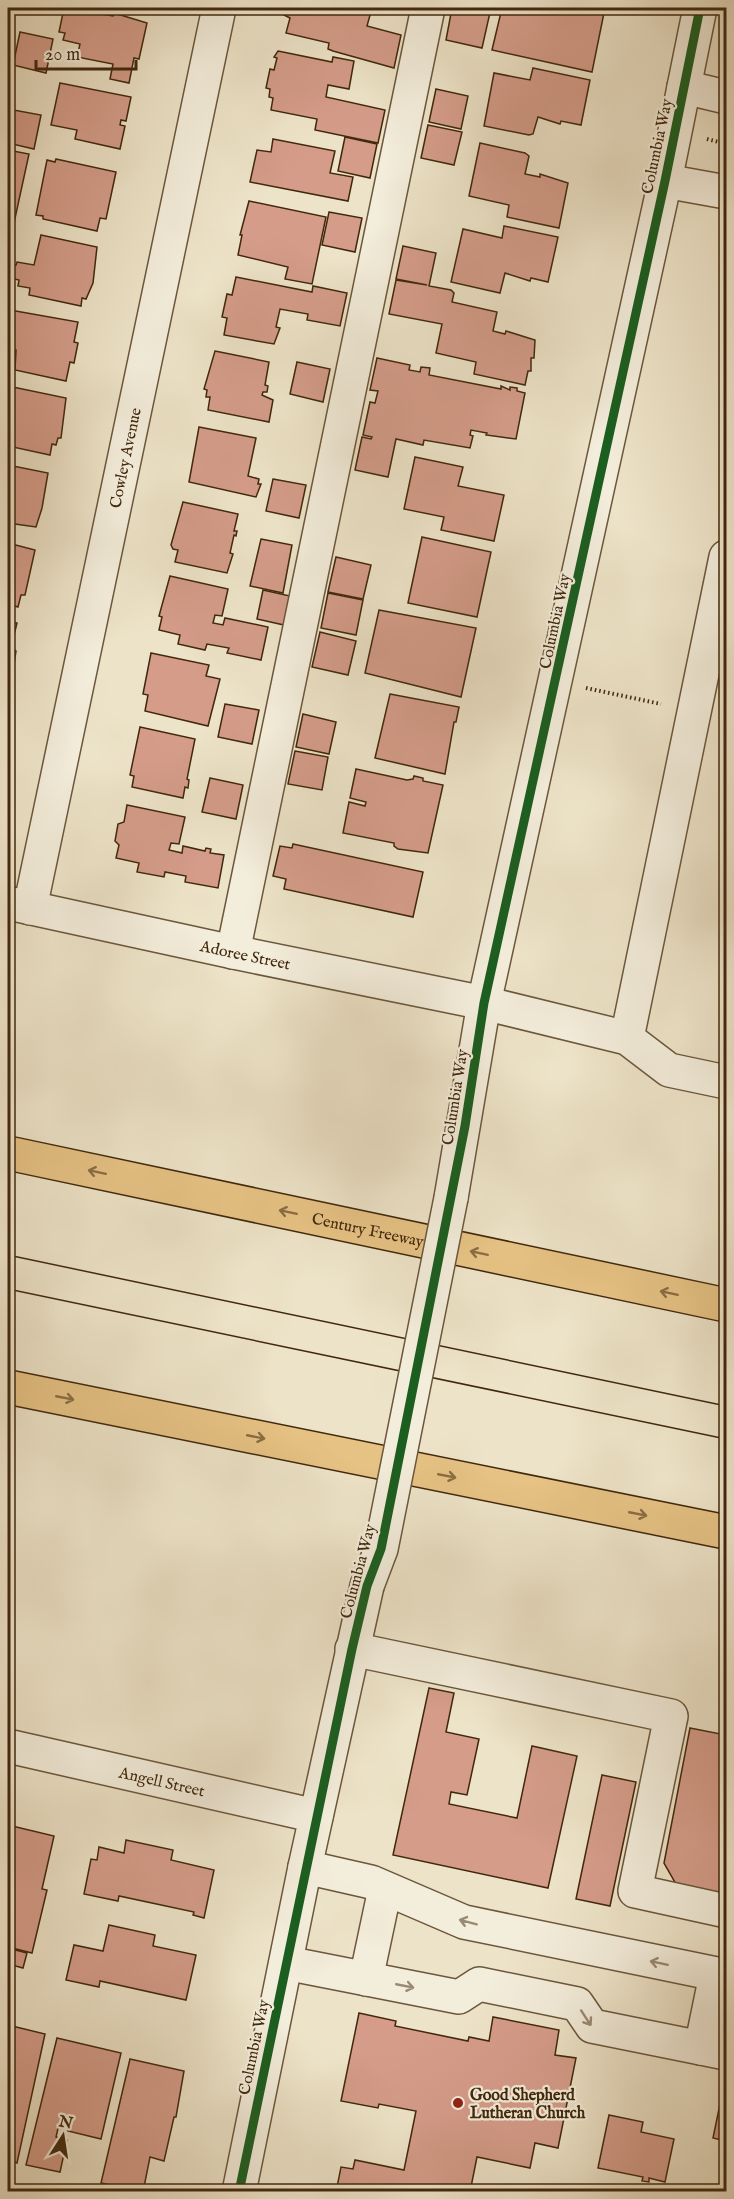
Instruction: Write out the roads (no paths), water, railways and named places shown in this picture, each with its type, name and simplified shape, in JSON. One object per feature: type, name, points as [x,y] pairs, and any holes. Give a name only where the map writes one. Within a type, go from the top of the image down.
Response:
[{"type":"highway","name":"Century Freeway","points":[[8,1153],[726,1305]]},
{"type":"highway","points":[[8,1387],[726,1532]]},
{"type":"street","name":"Cowley Avenue","points":[[19,905],[219,8]]},
{"type":"street","points":[[232,952],[428,8]]},
{"type":"street","name":"Columbia Way","points":[[239,2192],[352,1650],[367,1586],[381,1549],[465,1126],[484,1003],[665,181],[700,8]]},
{"type":"street","points":[[684,87],[726,97]]},
{"type":"street","points":[[665,181],[726,192]]},
{"type":"street","points":[[726,557],[627,1038],[669,1070],[726,1082]]},
{"type":"street","name":"Adoree Street","points":[[19,905],[232,952],[484,1003],[627,1038]]},
{"type":"street","points":[[352,1650],[671,1716],[634,1891],[726,1911]]},
{"type":"street","name":"Angell Street","points":[[8,1746],[316,1816]]},
{"type":"street","points":[[286,1963],[459,1997],[479,1984],[566,2001],[577,2004],[592,2026],[714,2051],[721,1975],[464,1922],[371,1882],[305,1867]]},
{"type":"street","points":[[366,1979],[385,1889]]},
{"type":"tram line","points":[[8,1255],[726,1406]]},
{"type":"tram line","points":[[8,1289],[726,1439]]},
{"type":"place","name":"Good Shepherd Lutheran Church","points":[[458,2103]]}]
